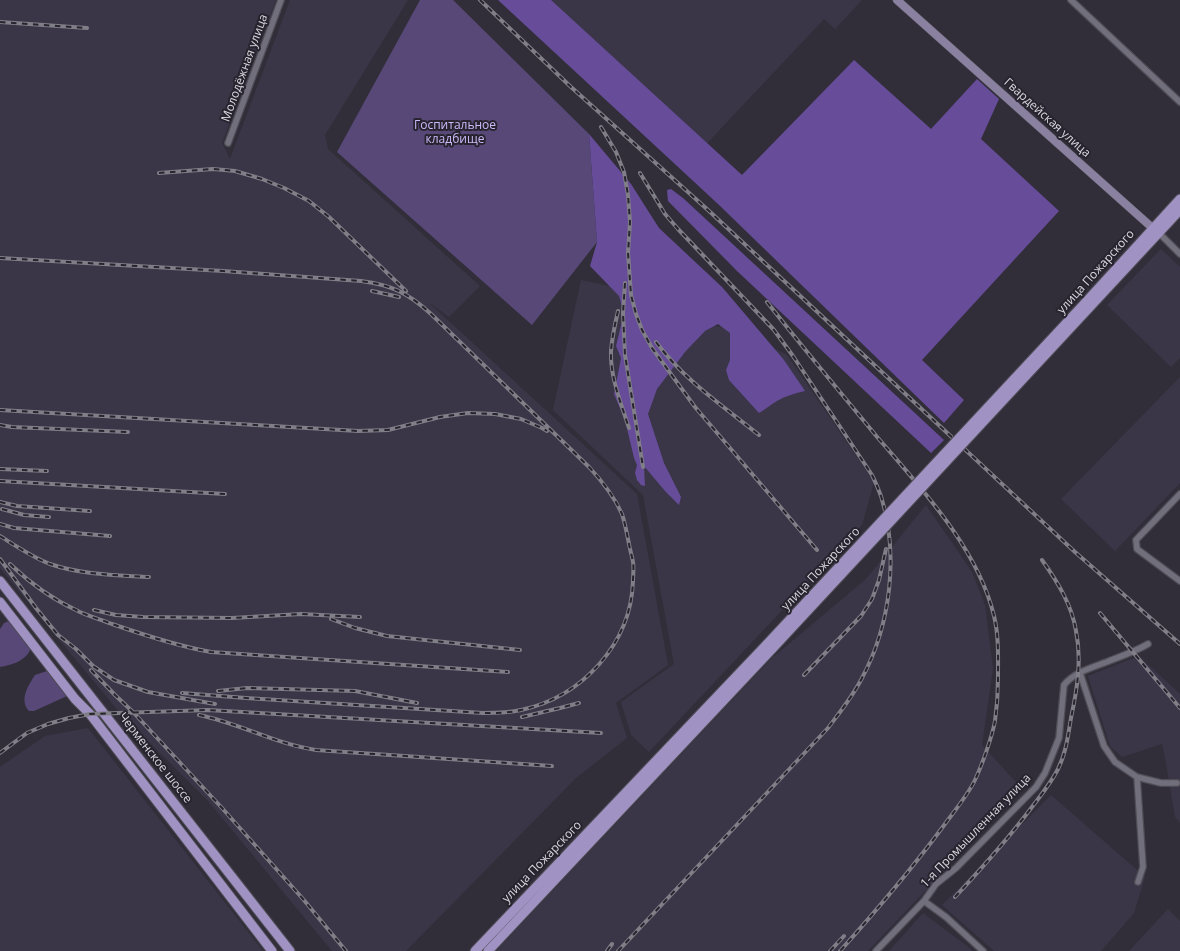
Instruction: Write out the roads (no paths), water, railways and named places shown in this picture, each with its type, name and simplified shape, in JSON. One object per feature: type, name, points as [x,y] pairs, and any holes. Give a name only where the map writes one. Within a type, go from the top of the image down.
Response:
[{"type":"main road","name":"улица Пожарского","points":[[488,951],[1087,306],[1156,230],[1180,199]]},
{"type":"main road","name":"улица Пожарского","points":[[1156,230],[1180,210]]},
{"type":"main road","name":"Черменское шоссе","points":[[0,581],[290,951]]},
{"type":"main road","name":"Черменское шоссе","points":[[0,602],[75,699],[90,714],[272,951]]},
{"type":"main road","name":"улица Пожарского","points":[[475,951],[770,646]]},
{"type":"street","name":"Молодёжная улица","points":[[228,144],[280,0]]},
{"type":"street","name":"Гвардейская улица","points":[[897,0],[1156,230],[1180,254]]},
{"type":"street","points":[[1071,0],[1180,102]]},
{"type":"street","points":[[1180,494],[1136,540],[1136,549],[1180,581]]},
{"type":"street","name":"1-я Промышленная улица","points":[[876,951],[924,901],[936,884],[956,868],[1036,787],[1046,772],[1059,738],[1064,685],[1068,680],[1148,644]]},
{"type":"street","points":[[1080,673],[1104,746],[1115,762],[1137,777],[1161,783],[1177,783]]},
{"type":"street","points":[[1137,777],[1143,867],[1138,882]]},
{"type":"street","points":[[924,901],[946,917],[983,951]]},
{"type":"railway","points":[[480,0],[571,87],[708,210],[1075,552],[1180,644]]},
{"type":"railway","points":[[0,22],[87,28]]},
{"type":"railway","points":[[601,127],[616,152],[624,172],[630,222],[628,253],[631,295],[642,330],[652,348],[695,407],[817,550]]},
{"type":"railway","points":[[159,173],[213,169],[235,171],[284,188],[309,201],[329,217],[406,291]]},
{"type":"railway","points":[[618,951],[828,728],[846,704],[862,678],[880,635],[886,612],[891,565],[887,518],[881,496],[872,475],[774,330],[665,214],[640,173]]},
{"type":"railway","points":[[0,258],[361,281],[399,291],[431,314],[589,467],[607,489],[622,514],[633,560],[630,604],[623,626],[613,646],[583,680],[564,693],[543,703],[516,711],[483,713],[182,693]]},
{"type":"railway","points":[[625,283],[623,313],[625,355],[643,467]]},
{"type":"railway","points":[[372,291],[399,297]]},
{"type":"railway","points":[[767,302],[930,499],[946,521],[975,567],[986,591],[997,631],[998,683],[995,721],[992,735],[975,780],[960,804],[918,860],[840,951]]},
{"type":"railway","points":[[618,311],[612,341],[611,361],[617,390],[629,428]]},
{"type":"railway","points":[[656,342],[691,380],[759,435]]},
{"type":"railway","points":[[0,410],[358,431],[388,430],[440,417],[468,413],[495,414],[521,419],[547,431]]},
{"type":"railway","points":[[0,425],[128,432]]},
{"type":"railway","points":[[0,469],[47,471]]},
{"type":"railway","points":[[0,481],[225,494]]},
{"type":"railway","points":[[0,502],[17,506],[90,511]]},
{"type":"railway","points":[[2,509],[24,515],[49,517]]},
{"type":"railway","points":[[0,524],[14,528],[110,536]]},
{"type":"railway","points":[[0,536],[37,558],[62,568],[99,574],[149,577]]},
{"type":"railway","points":[[804,675],[861,616],[872,599],[879,580],[886,549]]},
{"type":"railway","points":[[0,559],[58,635],[93,666],[114,680],[148,692],[215,704]]},
{"type":"railway","points":[[955,897],[1023,819],[1052,779],[1065,751],[1077,686],[1078,642],[1071,612],[1058,585],[1042,560]]},
{"type":"railway","points":[[10,564],[41,590],[80,612],[148,636],[198,650],[508,672]]},
{"type":"railway","points":[[94,610],[116,615],[143,617],[232,618],[301,614],[360,617]]},
{"type":"railway","points":[[1100,613],[1180,708]]},
{"type":"railway","points":[[331,619],[355,628],[387,636],[520,650]]},
{"type":"railway","points":[[91,670],[134,713],[222,808],[303,899],[346,951]]},
{"type":"railway","points":[[218,691],[247,688],[355,691],[417,703]]},
{"type":"railway","points":[[522,717],[579,703]]},
{"type":"railway","points":[[0,753],[27,733],[69,718],[90,714],[208,710],[601,733]]},
{"type":"railway","points":[[199,715],[286,743],[316,750],[552,766]]},
{"type":"railway","points":[[830,951],[844,936]]},
{"type":"railway","points":[[607,951],[612,944]]},
{"type":"park label","name":"Госпитальное кладбище","points":[[455,133]]}]
